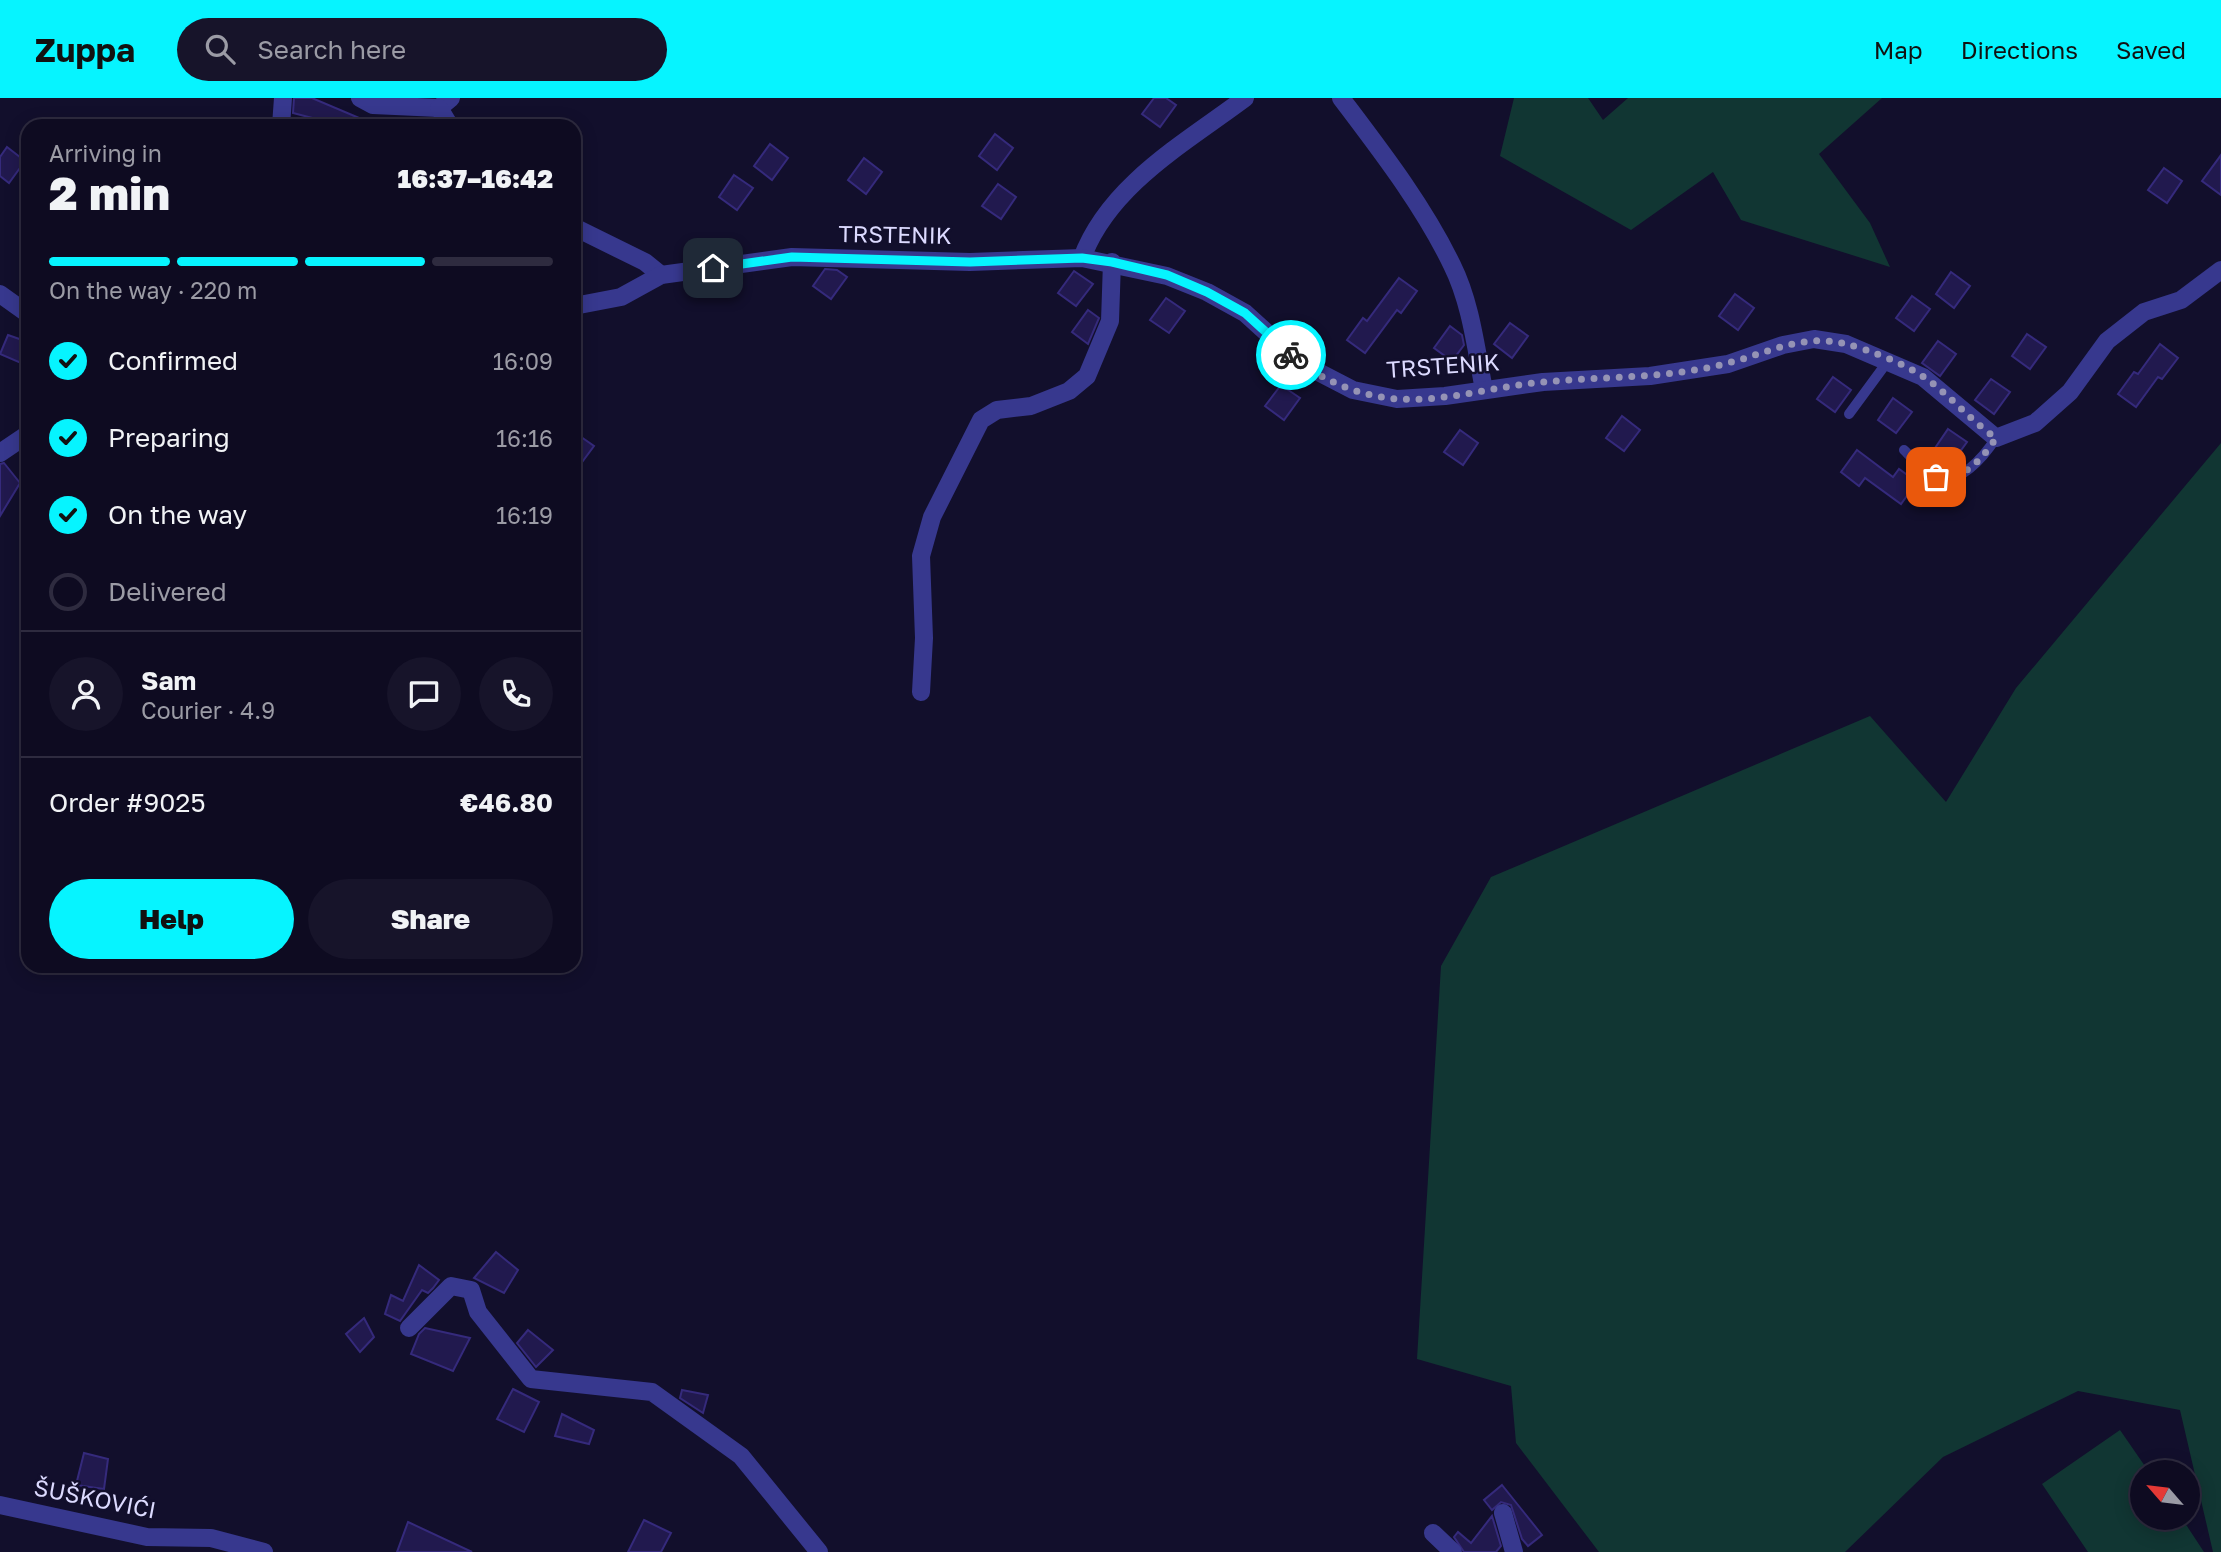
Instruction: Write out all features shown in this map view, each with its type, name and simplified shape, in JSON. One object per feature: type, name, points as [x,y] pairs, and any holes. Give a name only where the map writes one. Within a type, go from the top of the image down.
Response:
[{"type":"street","points":[[282,119],[283,98]]},
{"type":"street","points":[[360,98],[373,105],[445,103]]},
{"type":"street","points":[[1082,258],[1107,210],[1142,175],[1245,98]]},
{"type":"street","points":[[1341,98],[1403,181],[1453,266],[1470,319],[1484,390]]},
{"type":"street","points":[[581,230],[645,262],[661,275]]},
{"type":"street","name":"TRSTENIK","points":[[581,305],[621,297],[661,275],[792,257],[970,262],[1082,258],[1167,275],[1207,292],[1245,313],[1299,362],[1353,390],[1397,399],[1543,382],[1650,376],[1728,363],[1783,345],[1814,339],[1846,344],[1923,377],[1996,438]]},
{"type":"street","points":[[921,692],[924,638],[921,556],[932,517],[981,420],[996,410],[1031,406],[1069,391],[1087,376],[1110,321],[1112,262]]},
{"type":"street","points":[[1996,438],[2035,423],[2053,408],[2070,392],[2107,341],[2144,312],[2181,300],[2221,270]]},
{"type":"street","points":[[0,294],[21,309]]},
{"type":"street","points":[[0,453],[21,439]]},
{"type":"street","points":[[409,1328],[451,1286],[471,1290],[478,1312],[531,1379],[652,1392],[741,1456],[819,1552]]},
{"type":"street","name":"ŠUŠKOVIĆI","points":[[0,1505],[147,1537],[211,1538],[264,1552]]},
{"type":"street","points":[[1503,1513],[1514,1552]]},
{"type":"street","points":[[1433,1533],[1453,1552]]},
{"type":"lane","points":[[1849,414],[1888,360]]},
{"type":"lane","points":[[1904,450],[1936,477],[1948,479],[1966,472],[1996,438]]},
{"type":"green space","points":[[1514,98],[1588,98],[1603,120],[1628,98],[1882,98],[1819,154],[1870,223],[1890,267],[1741,220],[1713,172],[1631,230],[1500,156]]},
{"type":"green space","points":[[2221,443],[2221,1552],[2213,1552],[2200,1496],[2200,1460],[2192,1460],[2180,1410],[2078,1391],[1943,1457],[1845,1552],[1599,1552],[1516,1443],[1511,1386],[1417,1359],[1441,966],[1491,877],[1870,716],[1946,802],[2016,688]]},
{"type":"green space","points":[[2120,1430],[2141,1460],[2130,1460],[2130,1530],[2190,1530],[2204,1552],[2088,1552],[2042,1484]]},
{"type":"building","points":[[294,98],[312,98],[362,119],[316,119],[293,113]]},
{"type":"building","points":[[1154,98],[1166,98],[1176,105],[1160,127],[1142,114]]},
{"type":"building","points":[[995,134],[1013,148],[997,170],[979,156]]},
{"type":"building","points":[[770,144],[788,158],[772,180],[754,166]]},
{"type":"building","points":[[7,147],[21,158],[21,166],[9,183],[0,176],[0,157]]},
{"type":"building","points":[[2221,155],[2221,195],[2202,181]]},
{"type":"building","points":[[864,158],[882,172],[866,194],[848,180]]},
{"type":"building","points":[[2164,168],[2182,181],[2167,203],[2148,190]]},
{"type":"building","points":[[734,175],[753,188],[737,210],[719,197]]},
{"type":"building","points":[[998,184],[1016,197],[1001,219],[982,206]]},
{"type":"building","points":[[825,269],[837,270],[847,277],[831,299],[813,286]]},
{"type":"building","points":[[1074,271],[1093,284],[1076,306],[1058,293]]},
{"type":"building","points":[[1951,272],[1970,286],[1954,308],[1936,294]]},
{"type":"building","points":[[1399,278],[1417,291],[1401,313],[1397,310],[1365,353],[1347,340],[1363,318],[1367,321]]},
{"type":"building","points":[[1735,294],[1754,308],[1738,330],[1719,316]]},
{"type":"building","points":[[1912,296],[1930,309],[1914,331],[1896,318]]},
{"type":"building","points":[[1166,298],[1185,311],[1169,333],[1150,320]]},
{"type":"building","points":[[1088,310],[1099,318],[1088,344],[1072,332]]},
{"type":"building","points":[[1510,323],[1528,336],[1512,358],[1494,344]]},
{"type":"building","points":[[1450,326],[1462,335],[1464,345],[1452,361],[1434,348]]},
{"type":"building","points":[[2027,334],[2046,347],[2030,369],[2012,356]]},
{"type":"building","points":[[8,335],[21,340],[21,363],[0,354]]},
{"type":"building","points":[[1938,341],[1956,354],[1940,376],[1922,363]]},
{"type":"building","points":[[2160,344],[2178,358],[2162,379],[2158,377],[2136,407],[2118,394],[2134,372],[2138,374]]},
{"type":"building","points":[[1833,377],[1851,390],[1835,412],[1817,399]]},
{"type":"building","points":[[1991,379],[2010,392],[1994,414],[1975,400]]},
{"type":"building","points":[[1281,385],[1300,398],[1284,420],[1265,406]]},
{"type":"building","points":[[1893,398],[1912,412],[1896,433],[1878,420]]},
{"type":"building","points":[[1622,416],[1640,430],[1624,451],[1606,438]]},
{"type":"building","points":[[1948,429],[1967,442],[1951,464],[1933,451]]},
{"type":"building","points":[[1460,430],[1478,443],[1463,465],[1444,452]]},
{"type":"building","points":[[581,437],[594,446],[581,464]]},
{"type":"building","points":[[1857,450],[1893,477],[1899,469],[1917,482],[1901,504],[1865,478],[1859,486],[1841,472]]},
{"type":"building","points":[[4,463],[20,483],[0,516],[0,464]]},
{"type":"building","points":[[496,1252],[518,1270],[504,1293],[474,1278]]},
{"type":"building","points":[[419,1265],[439,1280],[428,1293],[422,1290],[400,1321],[385,1314],[391,1295],[403,1301]]},
{"type":"building","points":[[364,1318],[374,1337],[360,1352],[346,1334]]},
{"type":"building","points":[[425,1328],[470,1338],[453,1371],[411,1354],[419,1334]]},
{"type":"building","points":[[528,1330],[553,1350],[536,1367],[517,1343]]},
{"type":"building","points":[[513,1389],[539,1402],[524,1432],[497,1419]]},
{"type":"building","points":[[682,1390],[708,1395],[703,1413],[680,1398]]},
{"type":"building","points":[[562,1414],[594,1430],[589,1444],[555,1436]]},
{"type":"building","points":[[84,1453],[108,1459],[104,1489],[76,1485]]},
{"type":"building","points":[[1502,1485],[1542,1535],[1528,1546],[1522,1539],[1511,1505],[1501,1502],[1492,1510],[1484,1500]]},
{"type":"building","points":[[1492,1516],[1501,1546],[1496,1552],[1464,1552],[1454,1537],[1458,1532],[1471,1543]]},
{"type":"building","points":[[644,1520],[671,1533],[661,1552],[628,1552]]},
{"type":"building","points":[[408,1522],[472,1552],[397,1552]]},
{"type":"way so far","points":[[1291,355],[1319,374],[1353,390],[1397,399],[1445,396],[1543,382],[1650,376],[1728,363],[1783,345],[1814,339],[1846,344],[1923,377],[1978,426],[1996,438],[1966,472],[1948,479],[1936,477]]},
{"type":"route","points":[[713,268],[792,257],[970,262],[1082,258],[1112,262],[1167,275],[1207,292],[1245,313],[1291,355]]}]
